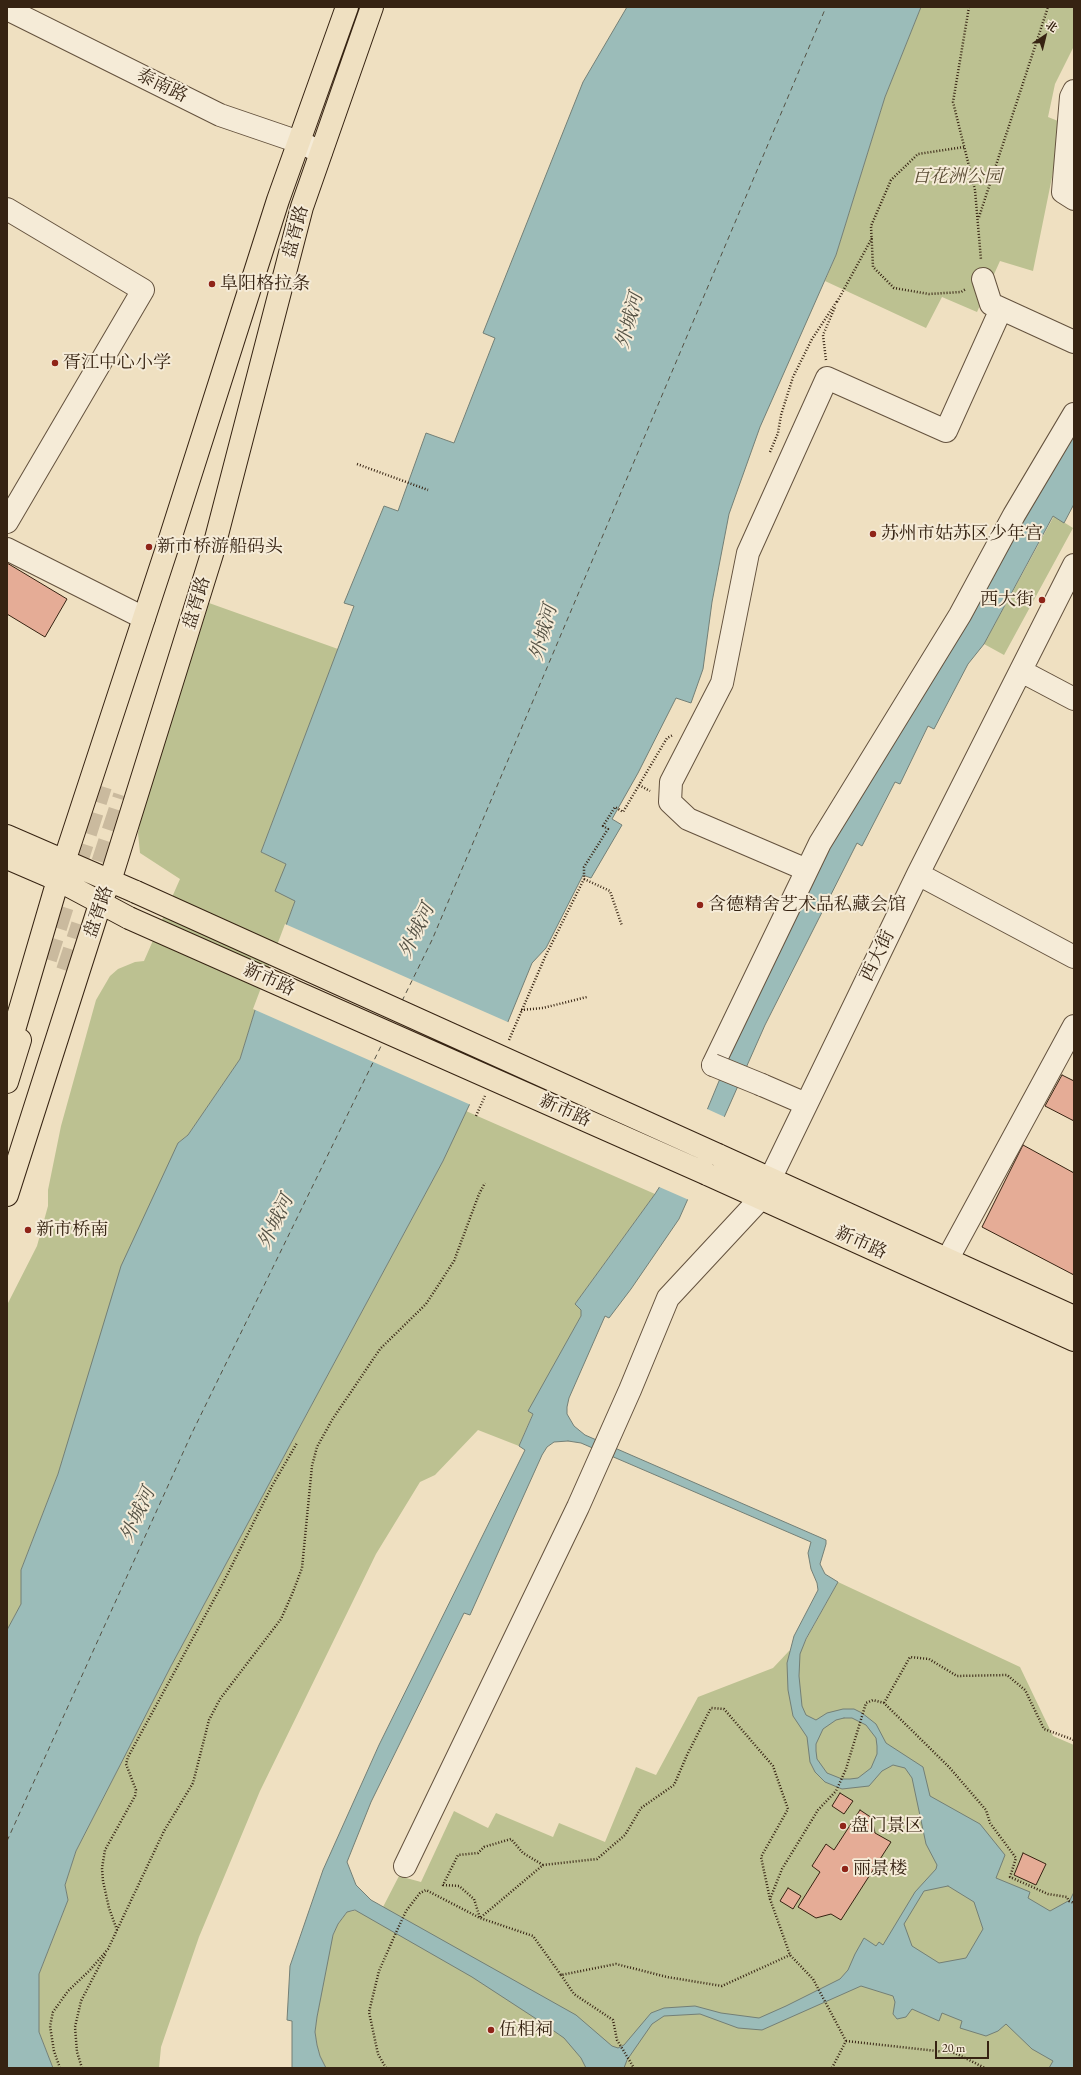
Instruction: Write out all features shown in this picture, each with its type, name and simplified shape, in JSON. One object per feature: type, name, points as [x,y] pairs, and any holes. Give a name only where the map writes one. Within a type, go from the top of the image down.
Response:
[{"type":"main road","name":"盘胥路","points":[[7,1054],[61,871],[278,200],[347,7]]},
{"type":"main road","name":"盘胥路","points":[[7,1195],[101,901],[110,881],[212,554],[302,208],[372,7]]},
{"type":"main road","points":[[101,786],[175,558],[203,435]]},
{"type":"main road","points":[[124,796],[240,447]]},
{"type":"main road","points":[[7,836],[61,871]]},
{"type":"main road","points":[[7,858],[61,871]]},
{"type":"main road","name":"新市路","points":[[61,871],[110,881],[136,892],[718,1155],[765,1189],[1074,1340]]},
{"type":"main road","name":"新市路","points":[[61,871],[101,901],[129,918],[707,1174],[765,1189],[947,1260],[1074,1317]]},
{"type":"main road","points":[[7,1082],[46,959]]},
{"type":"main road","points":[[7,1157],[67,971]]},
{"type":"street","name":"泰南路","points":[[8,11],[220,115],[299,142],[321,152]]},
{"type":"street","points":[[1073,95],[1063,192],[1074,199]]},
{"type":"street","points":[[7,209],[142,290],[7,522]]},
{"type":"street","points":[[983,279],[991,304],[1074,342]]},
{"type":"street","points":[[806,870],[688,819],[670,802],[672,782],[722,683],[748,554],[827,378],[946,431],[1001,309]]},
{"type":"street","points":[[806,1104],[714,1065],[820,843],[960,615],[1014,515],[1074,414]]},
{"type":"street","points":[[7,549],[144,618]]},
{"type":"street","name":"西大街","points":[[405,1866],[602,1454],[668,1298],[765,1189],[918,874],[1074,565]]},
{"type":"street","points":[[1021,671],[1074,699]]},
{"type":"street","points":[[918,874],[1074,957]]},
{"type":"street","points":[[947,1260],[1074,1026]]},
{"type":"path","points":[[964,147],[918,154],[891,180],[872,226],[872,238],[873,267],[894,288],[929,294],[961,292],[983,279],[975,190],[953,102],[969,7]]},
{"type":"path","points":[[978,220],[1048,7]]},
{"type":"path","points":[[769,454],[778,433],[793,377],[812,339],[837,301],[872,238]]},
{"type":"path","points":[[827,378],[823,335],[837,301]]},
{"type":"path","points":[[358,464],[428,490]]},
{"type":"path","points":[[506,1046],[545,957],[584,879],[584,867],[608,829],[603,826],[615,807],[623,812],[666,738],[701,723]]},
{"type":"path","points":[[584,879],[610,891],[622,926]]},
{"type":"path","points":[[521,1010],[543,1008],[587,997]]},
{"type":"path","points":[[476,1116],[485,1095]]},
{"type":"path","points":[[82,2068],[77,2052],[75,2027],[81,2001],[164,1831],[193,1783],[208,1720],[220,1699],[281,1619],[293,1592],[302,1568],[312,1466],[317,1447],[332,1420],[380,1350],[426,1304],[454,1261],[484,1183]]},
{"type":"path","points":[[117,1930],[109,1908],[102,1881],[102,1868],[105,1850],[135,1796],[136,1790],[126,1764],[128,1757],[223,1583],[296,1442]]},
{"type":"path","points":[[884,1703],[910,1657],[929,1659],[957,1676],[1007,1675],[1025,1690],[1044,1729],[1074,1740]]},
{"type":"path","points":[[770,1899],[782,1869],[814,1817],[836,1791],[846,1769],[866,1703],[873,1700],[884,1703],[949,1767],[986,1810],[990,1823],[1016,1858],[1010,1877],[1048,1894],[1067,1897],[1070,1902],[1074,1903]]},
{"type":"path","points":[[480,1918],[543,1866],[597,1859],[625,1836],[641,1808],[674,1785],[687,1755],[711,1708],[724,1709],[773,1766],[788,1809],[761,1857],[770,1899],[790,1955],[814,1979],[846,2041]]},
{"type":"path","points":[[480,1918],[474,1899],[459,1886],[443,1885],[458,1855],[478,1853],[484,1847],[510,1838],[523,1853],[543,1866]]},
{"type":"path","points":[[386,2068],[378,2054],[369,2012],[379,1971],[406,1911],[420,1893],[426,1890],[480,1918],[533,1936],[574,1994],[613,2020],[617,2040],[634,2068]]},
{"type":"path","points":[[60,2068],[54,2051],[50,2026],[53,2012],[68,1991],[90,1970],[108,1948]]},
{"type":"path","points":[[561,1975],[616,1964],[667,1977],[722,1986],[790,1955]]},
{"type":"path","points":[[832,2068],[846,2041]]},
{"type":"path","points":[[846,2041],[955,2053],[985,2068]]},
{"type":"green space","name":"百花洲公园","points":[[921,7],[1074,7],[1074,46],[1055,84],[1048,117],[1063,123],[1033,271],[1000,261],[977,312],[942,297],[926,328],[825,281],[836,255],[885,97]]},
{"type":"green space","points":[[1054,516],[1073,528],[1004,655],[984,644]]},
{"type":"green space","points":[[209,603],[338,649],[261,852],[286,864],[295,901],[256,1007],[240,1059],[188,1135],[178,1143],[70,1437],[58,1474],[21,1570],[21,1604],[7,1630],[7,1305],[37,1246],[48,1206],[48,1190],[61,1126],[96,1000],[110,976],[118,969],[135,962],[144,961],[180,879],[140,853],[138,833],[143,810]]},
{"type":"green space","points":[[466,1111],[655,1194],[575,1304],[581,1310],[581,1316],[529,1411],[533,1413],[519,1446],[478,1430],[435,1475],[420,1482],[376,1554],[260,1791],[199,1937],[161,2047],[159,2068],[53,2068],[39,2032],[39,1974],[68,1900],[65,1885],[76,1851],[171,1666],[443,1161]]},
{"type":"green space","name":"盘门景区","points":[[838,1582],[1020,1667],[1053,1736],[1074,1745],[1074,2068],[326,2068],[320,2056],[317,2045],[315,2032],[317,2017],[331,1940],[338,1924],[347,1912],[383,1907],[399,1876],[421,1882],[454,1811],[488,1828],[496,1813],[553,1837],[559,1823],[605,1842],[636,1767],[656,1775],[698,1697],[773,1668],[789,1651],[802,1647]]},
{"type":"water","name":"外城河","points":[[627,7],[921,7],[885,97],[836,255],[760,427],[729,514],[712,602],[703,669],[691,703],[676,698],[638,773],[612,819],[622,825],[591,878],[583,875],[546,948],[532,963],[505,1029],[443,1161],[171,1666],[76,1851],[65,1885],[68,1900],[39,1974],[39,2032],[53,2068],[7,2068],[7,1630],[21,1604],[21,1570],[58,1474],[121,1266],[178,1143],[188,1135],[240,1059],[256,1007],[295,901],[275,891],[286,864],[261,852],[354,606],[344,603],[384,506],[398,511],[426,433],[454,443],[495,338],[483,333],[583,82]]},
{"type":"water","points":[[1074,423],[1074,504],[1064,523],[1053,516],[984,644],[968,664],[934,729],[928,726],[900,784],[895,782],[862,846],[857,843],[765,1025],[679,1219],[631,1289],[609,1318],[605,1316],[569,1398],[567,1414],[574,1426],[585,1435],[826,1540],[820,1564],[825,1574],[838,1582],[806,1639],[800,1654],[799,1676],[802,1706],[806,1715],[816,1720],[827,1713],[843,1709],[854,1709],[862,1713],[876,1724],[886,1743],[923,1767],[930,1796],[980,1824],[1005,1855],[996,1878],[1030,1892],[1028,1898],[1050,1911],[1070,1900],[1074,1892],[1074,2066],[1073,2068],[1049,2068],[1053,2061],[1032,2049],[1006,2024],[998,2031],[986,2036],[960,2028],[962,2021],[942,2013],[939,2021],[912,2009],[906,2017],[897,2019],[893,2014],[895,2002],[893,1996],[861,1986],[762,2030],[738,2028],[700,2014],[664,2016],[652,2024],[627,2060],[624,2068],[586,2068],[581,2058],[564,2038],[541,2022],[472,1977],[355,1910],[347,1912],[338,1924],[333,1935],[317,2017],[315,2032],[317,2045],[320,2056],[326,2068],[292,2068],[292,2021],[287,2020],[290,1966],[323,1870],[379,1745],[525,1450],[519,1446],[533,1414],[528,1411],[581,1316],[581,1310],[575,1304],[655,1194],[705,1115],[745,1018],[800,895]],"holes":[[[568,1441],[581,1443],[811,1542],[808,1553],[811,1569],[817,1583],[818,1590],[794,1636],[787,1663],[788,1690],[793,1716],[807,1737],[810,1762],[815,1772],[825,1782],[842,1789],[869,1786],[882,1771],[893,1765],[905,1768],[912,1778],[926,1844],[937,1865],[936,1869],[915,1892],[883,1945],[879,1942],[876,1946],[864,1938],[848,1970],[840,1979],[759,2018],[721,2013],[695,2006],[664,2008],[651,2013],[624,2045],[618,2048],[612,2046],[576,2015],[371,1900],[356,1885],[347,1862],[371,1802],[464,1613],[470,1615],[542,1455],[547,1447],[554,1442]],[[852,1718],[866,1725],[876,1738],[877,1754],[871,1768],[858,1778],[842,1779],[827,1773],[817,1759],[816,1744],[823,1729],[836,1720]],[[948,1886],[974,1902],[983,1929],[966,1958],[939,1963],[912,1946],[904,1924],[924,1891]]]},
{"type":"pier","points":[[285,924],[510,1023],[471,1105],[253,1009]]},
{"type":"pier","points":[[705,1108],[727,1118],[689,1200],[657,1186]]},
{"type":"building","points":[[7,563],[67,599],[45,637],[7,614]]},
{"type":"building","points":[[1062,1075],[1074,1081],[1074,1121],[1045,1106]]},
{"type":"building","points":[[1023,1145],[1074,1173],[1074,1275],[982,1227]]},
{"type":"building","points":[[840,1793],[853,1801],[844,1814],[832,1806]]},
{"type":"building","points":[[860,1810],[872,1818],[875,1833],[891,1842],[841,1920],[831,1914],[816,1918],[798,1907],[820,1872],[812,1866],[826,1844],[834,1850]]},
{"type":"building","points":[[1023,1853],[1046,1864],[1036,1885],[1014,1875]]},
{"type":"building","points":[[788,1888],[801,1896],[793,1909],[780,1901]]},
{"type":"ferry route","points":[[402,1001],[432,940],[826,7]]},
{"type":"ferry route","points":[[7,1841],[191,1435],[383,1042]]},
{"type":"tunnel","points":[[46,959],[101,786]]},
{"type":"tunnel","points":[[92,894],[124,796]]},
{"type":"tunnel","points":[[67,971],[82,925]]},
{"type":"place","name":"阜阳格拉条","points":[[212,284]]},
{"type":"place","name":"胥江中心小学","points":[[55,363]]},
{"type":"place","name":"苏州市姑苏区少年宫","points":[[873,534]]},
{"type":"place","name":"新市桥游船码头","points":[[149,547]]},
{"type":"place","name":"西大街","points":[[1042,600]]},
{"type":"place","name":"含德精舍艺术品私藏会馆","points":[[700,905]]},
{"type":"place","name":"新市桥南","points":[[28,1230]]},
{"type":"place","name":"盘门景区","points":[[843,1826]]},
{"type":"place","name":"丽景楼","points":[[845,1869]]},
{"type":"place","name":"伍相祠","points":[[491,2030]]}]
